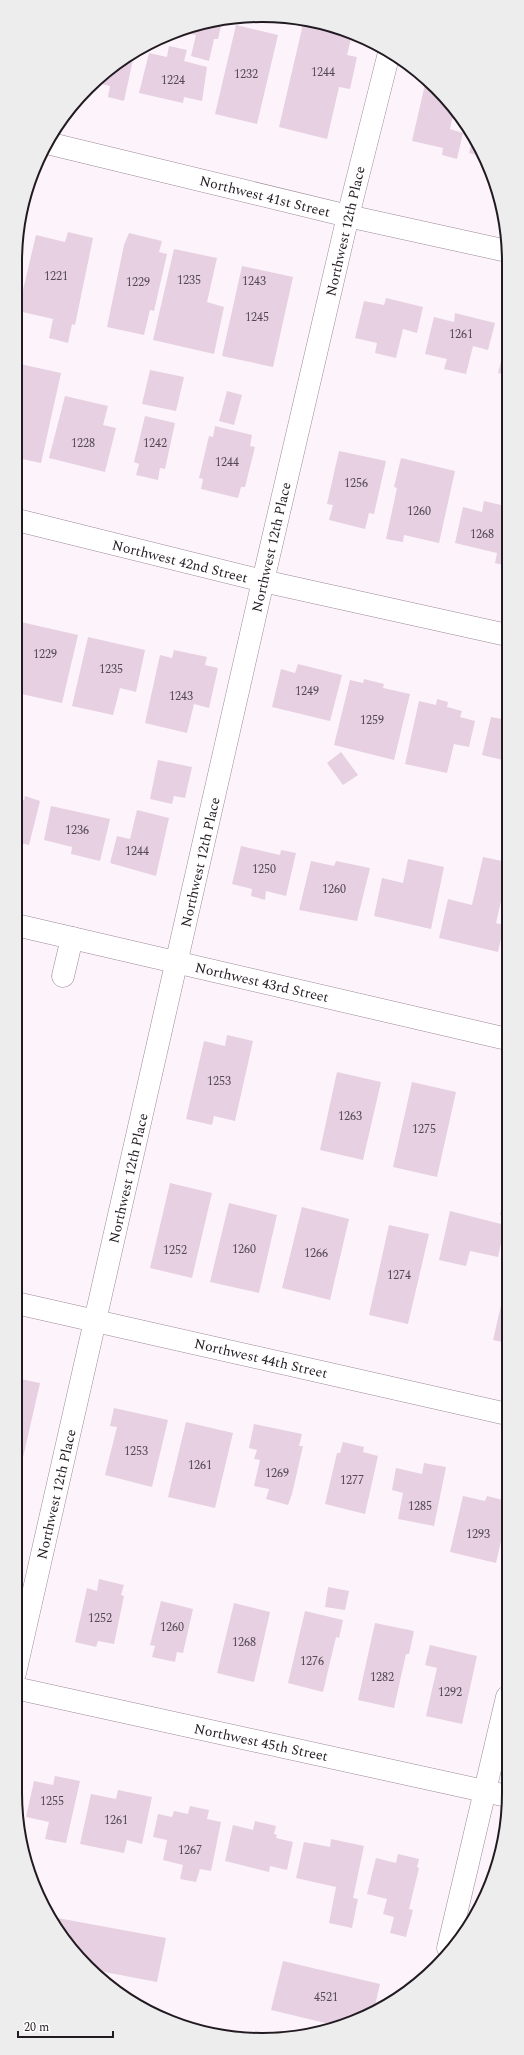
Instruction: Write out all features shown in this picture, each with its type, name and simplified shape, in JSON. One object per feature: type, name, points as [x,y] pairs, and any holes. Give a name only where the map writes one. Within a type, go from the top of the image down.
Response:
[{"type":"street","name":"Northwest 12th Place","points":[[22,1642],[263,581],[348,216],[388,58]]},
{"type":"street","name":"Northwest 41st Street","points":[[53,144],[348,216],[501,250]]},
{"type":"street","name":"Northwest 42nd Street","points":[[22,521],[263,581],[502,635]]},
{"type":"street","name":"Northwest 43rd Street","points":[[22,926],[502,1038]]},
{"type":"street","points":[[63,976],[72,938]]},
{"type":"street","name":"Northwest 44th Street","points":[[22,1304],[502,1413]]},
{"type":"street","name":"Northwest 45th Street","points":[[22,1690],[502,1795]]},
{"type":"street","points":[[449,1942],[502,1718]]},
{"type":"building","points":[[236,25],[278,35],[257,124],[215,114]]},
{"type":"building","points":[[221,26],[218,39],[214,39],[209,61],[191,56],[196,35],[191,34],[200,30]]},
{"type":"building","points":[[303,26],[324,30],[351,39],[347,55],[357,57],[350,89],[339,87],[327,139],[279,127]]},
{"type":"building","points":[[169,46],[187,50],[184,61],[207,67],[202,101],[184,97],[183,103],[139,93],[149,53],[167,57]]},
{"type":"building","points":[[133,60],[124,101],[108,97],[110,86],[102,84]]},
{"type":"building","points":[[425,86],[432,92],[453,117],[450,129],[463,133],[457,159],[442,155],[443,148],[412,141]]},
{"type":"building","points":[[471,145],[476,155],[469,153]]},
{"type":"building","points":[[68,232],[93,238],[75,325],[72,324],[68,343],[49,338],[53,319],[22,312],[22,294],[36,235],[65,242]]},
{"type":"building","points":[[129,233],[162,241],[159,252],[167,254],[154,311],[150,310],[144,335],[107,327],[124,245]]},
{"type":"building","points":[[174,249],[217,258],[207,302],[224,307],[214,354],[153,340]]},
{"type":"building","points":[[242,266],[293,277],[273,367],[222,356]]},
{"type":"building","points":[[386,298],[423,307],[417,333],[403,329],[396,358],[375,353],[377,343],[355,338],[364,301],[384,305]]},
{"type":"building","points":[[455,313],[495,323],[488,350],[473,346],[466,374],[444,369],[447,359],[425,354],[434,317],[454,322]]},
{"type":"building","points":[[502,357],[502,374],[498,373]]},
{"type":"building","points":[[22,364],[61,373],[41,463],[22,459]]},
{"type":"building","points":[[150,370],[184,377],[176,411],[142,404]]},
{"type":"building","points":[[227,391],[242,395],[234,425],[219,421]]},
{"type":"building","points":[[65,396],[108,406],[103,425],[116,428],[105,472],[49,458]]},
{"type":"building","points":[[145,416],[175,423],[165,469],[160,468],[158,480],[136,475],[139,464],[134,462]]},
{"type":"building","points":[[215,426],[252,435],[250,446],[255,447],[245,487],[241,487],[238,498],[201,489],[203,479],[199,478],[209,436],[213,437]]},
{"type":"building","points":[[339,451],[386,461],[374,514],[369,513],[365,529],[329,520],[333,505],[327,504]]},
{"type":"building","points":[[401,458],[455,471],[439,543],[404,535],[403,542],[386,539],[397,488],[394,487]]},
{"type":"building","points":[[484,501],[501,505],[502,502],[502,565],[495,563],[497,553],[455,543],[463,507],[482,512]]},
{"type":"building","points":[[22,622],[78,635],[62,703],[22,694]]},
{"type":"building","points":[[88,637],[145,650],[136,692],[120,688],[113,715],[72,706]]},
{"type":"building","points":[[174,650],[207,657],[205,665],[218,668],[209,708],[194,704],[187,733],[145,723],[160,655],[172,658]]},
{"type":"building","points":[[298,664],[342,675],[330,721],[272,707],[281,669],[295,673]]},
{"type":"building","points":[[364,679],[384,684],[383,688],[410,694],[394,760],[334,745],[350,680],[363,683]]},
{"type":"building","points":[[437,699],[448,702],[447,707],[462,711],[460,717],[475,721],[469,747],[454,744],[447,773],[405,764],[419,701],[436,705]]},
{"type":"building","points":[[491,717],[502,719],[502,760],[482,755]]},
{"type":"building","points":[[341,752],[358,775],[343,785],[327,763]]},
{"type":"building","points":[[158,760],[192,767],[185,798],[174,796],[172,804],[150,799]]},
{"type":"building","points":[[25,796],[40,801],[29,845],[22,843],[22,800],[24,800]]},
{"type":"building","points":[[51,806],[110,819],[100,861],[71,854],[72,847],[44,840]]},
{"type":"building","points":[[137,810],[169,818],[156,876],[110,863],[117,836],[130,839]]},
{"type":"building","points":[[241,846],[280,855],[281,850],[296,853],[286,896],[266,891],[265,900],[251,896],[252,889],[232,884]]},
{"type":"building","points":[[483,857],[502,861],[502,897],[496,923],[502,924],[502,934],[498,952],[439,938],[448,899],[472,905]]},
{"type":"building","points":[[408,859],[444,867],[431,929],[374,916],[382,878],[403,883]]},
{"type":"building","points":[[311,861],[334,866],[336,861],[370,868],[357,921],[299,910]]},
{"type":"building","points":[[227,1035],[253,1041],[235,1121],[214,1116],[212,1125],[186,1119],[204,1041],[225,1046]]},
{"type":"building","points":[[337,1072],[381,1082],[363,1160],[320,1150]]},
{"type":"building","points":[[412,1082],[456,1092],[437,1177],[393,1167]]},
{"type":"building","points":[[170,1183],[212,1193],[192,1278],[150,1268]]},
{"type":"building","points":[[229,1203],[277,1215],[259,1293],[210,1282]]},
{"type":"building","points":[[302,1207],[349,1219],[330,1300],[282,1288]]},
{"type":"building","points":[[450,1211],[502,1224],[502,1239],[498,1257],[470,1251],[466,1266],[439,1260]]},
{"type":"building","points":[[389,1225],[429,1234],[408,1324],[369,1315]]},
{"type":"building","points":[[502,1301],[502,1342],[493,1340]]},
{"type":"building","points":[[22,1379],[40,1383],[22,1462]]},
{"type":"building","points":[[114,1408],[168,1420],[152,1487],[105,1475],[117,1427],[110,1426]]},
{"type":"building","points":[[186,1422],[233,1433],[215,1508],[168,1497]]},
{"type":"building","points":[[254,1424],[302,1434],[299,1446],[303,1446],[288,1505],[266,1499],[269,1489],[254,1486],[260,1460],[254,1459],[257,1450],[249,1448]]},
{"type":"building","points":[[343,1442],[364,1447],[363,1452],[378,1456],[365,1514],[325,1504],[337,1453],[340,1453]]},
{"type":"building","points":[[424,1463],[446,1467],[434,1526],[398,1519],[403,1493],[392,1490],[396,1468],[422,1474]]},
{"type":"building","points":[[463,1496],[485,1501],[487,1496],[502,1500],[502,1537],[496,1563],[450,1552]]},
{"type":"building","points":[[99,1579],[124,1585],[121,1595],[124,1596],[114,1644],[98,1641],[96,1647],[75,1642],[87,1588],[97,1591]]},
{"type":"building","points":[[328,1587],[349,1591],[345,1610],[325,1607]]},
{"type":"building","points":[[161,1601],[193,1609],[183,1653],[177,1652],[175,1662],[152,1657],[155,1646],[150,1645]]},
{"type":"building","points":[[234,1603],[270,1612],[254,1682],[217,1673]]},
{"type":"building","points":[[305,1611],[343,1620],[339,1638],[336,1637],[323,1692],[288,1683]]},
{"type":"building","points":[[375,1623],[414,1631],[409,1654],[406,1654],[394,1708],[358,1700]]},
{"type":"building","points":[[430,1645],[477,1656],[462,1724],[426,1716],[437,1668],[425,1665]]},
{"type":"building","points":[[55,1776],[80,1781],[66,1843],[45,1839],[49,1822],[26,1817],[34,1781],[53,1785]]},
{"type":"building","points":[[118,1790],[152,1797],[142,1844],[127,1840],[124,1853],[80,1844],[91,1794],[116,1799]]},
{"type":"building","points":[[190,1806],[209,1810],[207,1819],[221,1822],[211,1871],[200,1869],[196,1882],[180,1879],[183,1865],[163,1860],[167,1840],[153,1837],[158,1814],[172,1817],[174,1811],[188,1814]]},
{"type":"building","points":[[255,1821],[276,1826],[274,1834],[277,1835],[276,1838],[293,1842],[287,1870],[270,1866],[269,1872],[225,1861],[233,1825],[253,1830]]},
{"type":"building","points":[[331,1839],[364,1846],[353,1898],[358,1899],[352,1928],[329,1923],[336,1887],[296,1878],[304,1842],[330,1847]]},
{"type":"building","points":[[398,1854],[419,1859],[417,1867],[419,1868],[409,1909],[413,1910],[406,1937],[390,1933],[394,1917],[383,1914],[387,1899],[367,1894],[376,1858],[396,1863]]},
{"type":"building","points":[[57,1918],[166,1938],[157,1982],[102,1972],[92,1963]]},
{"type":"building","points":[[283,1961],[380,1984],[375,2004],[354,2015],[328,2024],[271,2010]]}]
